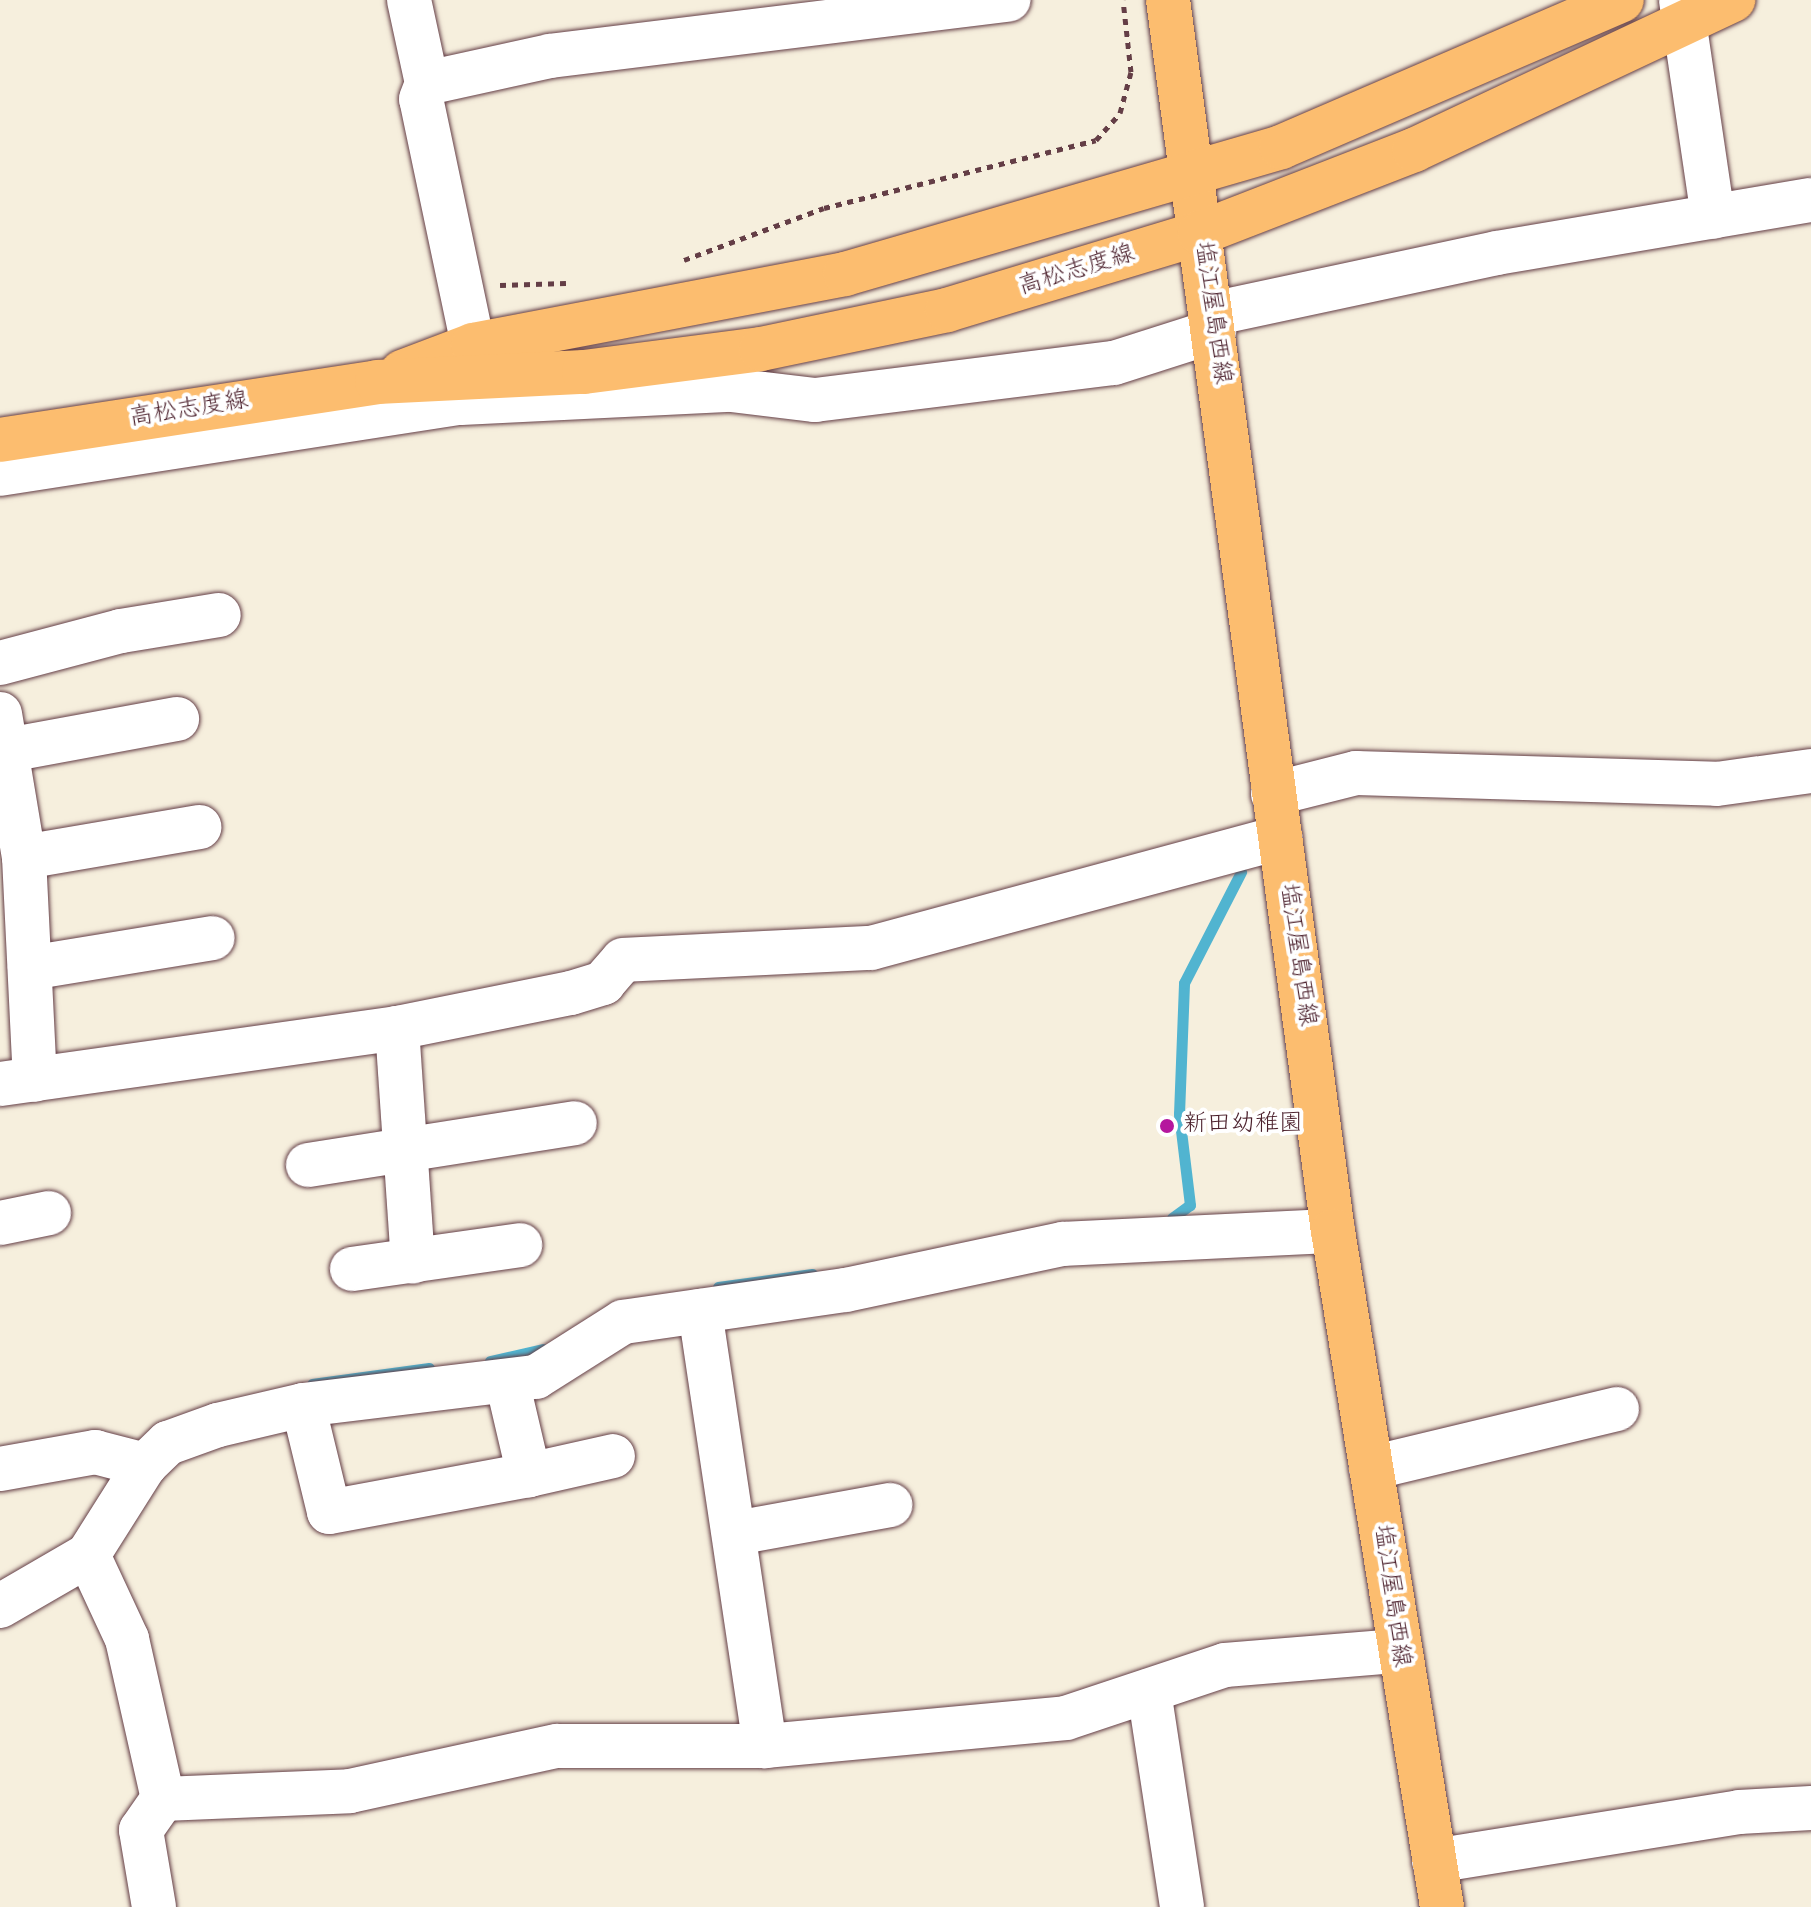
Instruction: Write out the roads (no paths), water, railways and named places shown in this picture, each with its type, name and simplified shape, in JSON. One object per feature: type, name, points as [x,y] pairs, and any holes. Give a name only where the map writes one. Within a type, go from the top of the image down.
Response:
[{"type":"main road","name":"塩江屋島西線","points":[[1168,0],[1333,1231],[1397,1651],[1442,1907]]},
{"type":"main road","name":"高松志度線","points":[[377,382],[473,345],[845,274],[1281,147],[1404,99],[1622,0]]},
{"type":"main road","name":"高松志度線","points":[[0,440],[377,382],[485,381],[761,349],[947,310],[1200,233],[1414,150],[1684,11],[1733,0]]},
{"type":"street","points":[[409,0],[427,83],[421,99],[473,345]]},
{"type":"street","points":[[427,83],[550,56],[1009,0]]},
{"type":"street","points":[[1684,11],[1713,217]]},
{"type":"street","points":[[0,474],[461,403],[731,390],[815,400],[1114,363],[1213,323],[1497,253],[1811,200]]},
{"type":"street","points":[[0,663],[121,631],[219,615]]},
{"type":"street","points":[[177,719],[4,732],[24,857],[30,968],[17,1082],[397,1028],[571,993],[603,983],[623,960],[871,948],[1280,838]]},
{"type":"street","points":[[1273,794],[1356,773],[1717,784],[1811,771]]},
{"type":"street","points":[[24,857],[199,827]]},
{"type":"street","points":[[30,968],[213,938]]},
{"type":"street","points":[[397,1028],[413,1261]]},
{"type":"street","points":[[308,1165],[575,1123]]},
{"type":"street","points":[[0,1223],[49,1213]]},
{"type":"street","points":[[0,1606],[88,1555],[145,1465],[168,1443],[303,1405],[536,1377],[623,1322],[846,1290],[1063,1244],[1333,1231]]},
{"type":"street","points":[[352,1269],[520,1245]]},
{"type":"street","points":[[700,1311],[736,1533],[765,1746]]},
{"type":"street","points":[[507,1381],[529,1475]]},
{"type":"street","points":[[303,1405],[329,1512],[613,1456]]},
{"type":"street","points":[[1371,1468],[1617,1409]]},
{"type":"street","points":[[0,1469],[95,1452],[145,1465]]},
{"type":"street","points":[[736,1533],[890,1505]]},
{"type":"street","points":[[88,1555],[127,1639],[163,1799],[141,1830],[154,1907]]},
{"type":"street","points":[[163,1799],[350,1791],[557,1746],[765,1746],[1066,1718],[1225,1665],[1397,1651]]},
{"type":"street","points":[[1149,1691],[1182,1907]]},
{"type":"street","points":[[1434,1861],[1724,1814],[1811,1808]]},
{"type":"waterway","points":[[1172,1218],[1190,1205],[1179,1114],[1184,983],[1241,872]]},
{"type":"waterway","points":[[718,1287],[812,1274]]},
{"type":"waterway","points":[[490,1361],[543,1349]]},
{"type":"waterway","points":[[312,1384],[429,1368]]},
{"type":"place","name":"新田幼稚園","points":[[1167,1126]]}]
